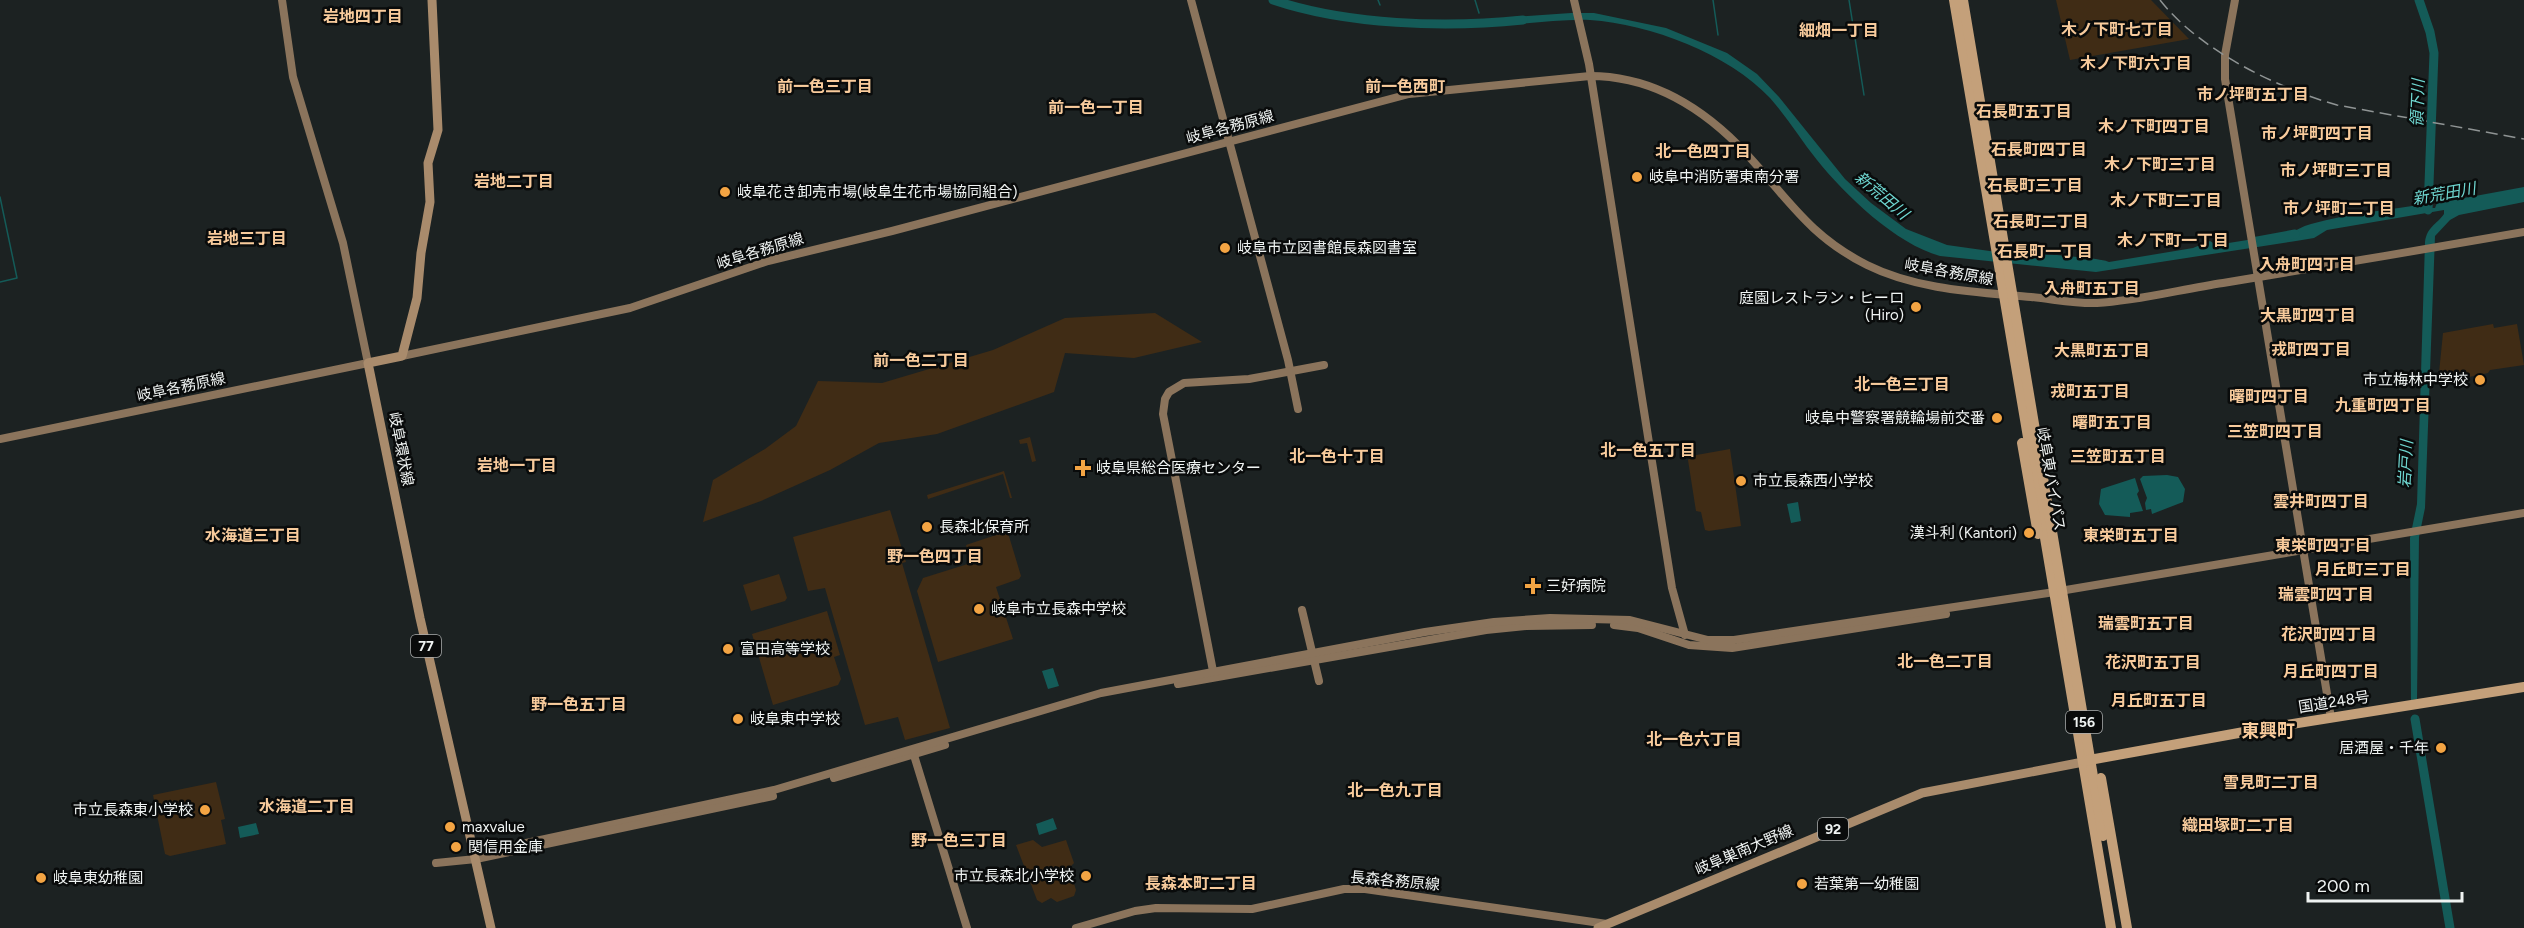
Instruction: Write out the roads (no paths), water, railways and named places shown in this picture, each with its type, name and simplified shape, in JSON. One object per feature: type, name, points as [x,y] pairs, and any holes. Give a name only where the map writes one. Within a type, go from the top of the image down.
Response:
[{"type":"highway","name":"岐阜東バイパス","points":[[1954,0],[2026,376],[2111,928]]},
{"type":"highway","name":"岐阜東バイパス","points":[[1963,0],[2001,250]]},
{"type":"highway","name":"岐阜東バイパス","points":[[2009,295],[2016,363],[2046,517],[2118,928]]},
{"type":"highway","name":"156","points":[[2016,363],[2014,376],[2016,402],[2105,928]]},
{"type":"highway","name":"156","points":[[2026,376],[2030,380],[2041,424],[2127,928]]},
{"type":"highway","name":"国道248号","points":[[2098,760],[2331,717],[2524,687]]},
{"type":"highway","name":"国道248号","points":[[2098,760],[2524,693]]},
{"type":"highway","points":[[2078,763],[2098,760]]},
{"type":"main road","points":[[368,363],[402,356],[417,298],[421,253],[430,202],[428,163],[438,130],[432,0]]},
{"type":"main road","name":"岐阜環状線","points":[[368,363],[420,618],[491,928]]},
{"type":"main road","name":"岐阜巣南大野線","points":[[1598,928],[1922,793],[2078,763]]},
{"type":"street","points":[[282,0],[293,77],[343,243],[368,363]]},
{"type":"street","points":[[1191,0],[1291,371],[1298,409]]},
{"type":"street","points":[[1574,0],[1590,76],[1672,588],[1685,635]]},
{"type":"street","points":[[2235,0],[2225,55],[2225,79],[2331,717]]},
{"type":"street","name":"岐阜各務原線","points":[[402,356],[630,308],[798,253],[892,231],[1424,91],[1590,76],[1616,77],[1643,83],[1684,102],[1737,144],[1804,221],[1839,249],[1889,274],[1922,283],[2094,304],[2524,232]]},
{"type":"street","name":"岐阜各務原線","points":[[0,439],[368,363]]},
{"type":"street","points":[[1213,671],[1171,460],[1163,414],[1164,403],[1169,392],[1184,383],[1234,381],[1324,365]]},
{"type":"street","points":[[436,863],[475,857],[774,790],[1102,698],[1425,632],[1534,619],[1630,620],[1708,640],[1734,640],[2069,590],[2524,513]]},
{"type":"street","points":[[912,752],[1101,693],[1213,671],[1426,639],[1526,626],[1610,624],[1628,626],[1689,645],[1732,648],[2040,599],[2049,593]]},
{"type":"street","points":[[1302,610],[1318,681]]},
{"type":"street","points":[[912,752],[968,928]]},
{"type":"street","name":"長森各務原線","points":[[1076,928],[1135,911],[1170,908],[1252,909],[1344,889],[1365,889],[1608,924]]},
{"type":"water","points":[[1594,13],[1666,28],[1727,53],[1757,74],[1779,97],[1845,179],[1871,203],[1906,229],[1947,245],[2025,256],[2029,253],[2109,262],[2193,248],[2210,241],[2216,245],[2260,238],[2279,239],[2305,226],[2326,220],[2430,203],[2431,208],[2435,208],[2437,203],[2524,187],[2524,202],[2459,215],[2450,220],[2435,236],[2425,508],[2419,537],[2417,699],[2411,700],[2410,538],[2417,504],[2425,242],[2432,227],[2444,214],[2444,210],[2327,230],[2314,238],[2096,272],[1940,256],[1906,241],[1872,217],[1829,174],[1770,98],[1753,82],[1711,55],[1663,35],[1613,23],[1581,20],[1513,24],[1513,17]]},
{"type":"water","points":[[2143,476],[2178,477],[2185,489],[2183,502],[2152,514],[2151,509],[2146,510],[2147,498],[2140,479]]},
{"type":"water","points":[[2135,478],[2139,491],[2137,494],[2143,511],[2130,513],[2130,517],[2105,515],[2099,504],[2101,489]]},
{"type":"water","points":[[1798,502],[1801,521],[1791,523],[1787,504]]},
{"type":"water","points":[[1053,668],[1059,686],[1048,689],[1042,671]]},
{"type":"water","points":[[1053,818],[1057,829],[1039,835],[1036,824]]},
{"type":"water","points":[[256,823],[259,834],[240,838],[238,827]]},
{"type":"waterway","name":"新荒田川","points":[[1273,0],[1332,15],[1396,22],[1461,24],[1523,20]]},
{"type":"waterway","points":[[1378,0],[1380,5]]},
{"type":"waterway","points":[[1475,0],[1479,13]]},
{"type":"waterway","points":[[1713,0],[1718,35]]},
{"type":"waterway","points":[[1849,0],[1864,95]]},
{"type":"waterway","name":"領下川","points":[[2419,0],[2430,32],[2434,53],[2428,210]]},
{"type":"waterway","name":"新荒田川","points":[[0,197],[17,278],[0,282]]},
{"type":"waterway","name":"新荒田川","points":[[2252,242],[2295,234]]},
{"type":"waterway","name":"岩戸川","points":[[2415,719],[2450,928]]},
{"type":"railway","points":[[2160,0],[2176,18],[2217,51],[2265,77],[2314,98],[2337,105],[2524,139]]},
{"type":"place","name":"岐阜中消防署東南分署","points":[[1637,177]]},
{"type":"place","name":"岐阜花き卸売市場(岐阜生花市場協同組合)","points":[[725,192]]},
{"type":"place","name":"岐阜市立図書館長森図書室","points":[[1225,248]]},
{"type":"place","name":"庭園レストラン・ヒーロ (Hiro)","points":[[1916,307]]},
{"type":"place","name":"市立梅林中学校","points":[[2480,380]]},
{"type":"place","name":"岐阜中警察署競輪場前交番","points":[[1997,418]]},
{"type":"place","name":"岐阜県総合医療センター","points":[[1083,468]]},
{"type":"place","name":"市立長森西小学校","points":[[1741,481]]},
{"type":"place","name":"長森北保育所","points":[[927,527]]},
{"type":"place","name":"漢斗利 (Kantori)","points":[[2029,533]]},
{"type":"place","name":"三好病院","points":[[1533,586]]},
{"type":"place","name":"岐阜市立長森中学校","points":[[979,609]]},
{"type":"place","name":"富田高等学校","points":[[728,649]]},
{"type":"place","name":"岐阜東中学校","points":[[738,719]]},
{"type":"place","name":"居酒屋・千年","points":[[2441,748]]},
{"type":"place","name":"市立長森東小学校","points":[[205,810]]},
{"type":"place","name":"maxvalue","points":[[450,827]]},
{"type":"place","name":"関信用金庫","points":[[456,847]]},
{"type":"place","name":"市立長森北小学校","points":[[1086,876]]},
{"type":"place","name":"岐阜東幼稚園","points":[[41,878]]},
{"type":"place","name":"若葉第一幼稚園","points":[[1802,884]]},
{"type":"district","name":"岩地四丁目","points":[[363,16]]},
{"type":"district","name":"木ノ下町七丁目","points":[[2117,29]]},
{"type":"district","name":"細畑一丁目","points":[[1839,30]]},
{"type":"district","name":"木ノ下町六丁目","points":[[2136,63]]},
{"type":"district","name":"前一色三丁目","points":[[825,86]]},
{"type":"district","name":"前一色西町","points":[[1405,86]]},
{"type":"district","name":"市ノ坪町五丁目","points":[[2253,94]]},
{"type":"district","name":"前一色一丁目","points":[[1096,107]]},
{"type":"district","name":"石長町五丁目","points":[[2024,111]]},
{"type":"district","name":"木ノ下町四丁目","points":[[2154,126]]},
{"type":"district","name":"市ノ坪町四丁目","points":[[2317,133]]},
{"type":"district","name":"石長町四丁目","points":[[2039,149]]},
{"type":"district","name":"北一色四丁目","points":[[1703,151]]},
{"type":"district","name":"木ノ下町三丁目","points":[[2160,164]]},
{"type":"district","name":"市ノ坪町三丁目","points":[[2336,170]]},
{"type":"district","name":"岩地二丁目","points":[[514,181]]},
{"type":"district","name":"石長町三丁目","points":[[2035,185]]},
{"type":"district","name":"木ノ下町二丁目","points":[[2166,200]]},
{"type":"district","name":"市ノ坪町二丁目","points":[[2339,208]]},
{"type":"district","name":"石長町二丁目","points":[[2041,221]]},
{"type":"district","name":"岩地三丁目","points":[[247,238]]},
{"type":"district","name":"木ノ下町一丁目","points":[[2173,240]]},
{"type":"district","name":"石長町一丁目","points":[[2045,251]]},
{"type":"district","name":"入舟町四丁目","points":[[2307,264]]},
{"type":"district","name":"入舟町五丁目","points":[[2092,288]]},
{"type":"district","name":"大黒町四丁目","points":[[2308,315]]},
{"type":"district","name":"戎町四丁目","points":[[2311,349]]},
{"type":"district","name":"大黒町五丁目","points":[[2102,350]]},
{"type":"district","name":"前一色二丁目","points":[[921,360]]},
{"type":"district","name":"北一色三丁目","points":[[1902,384]]},
{"type":"district","name":"戎町五丁目","points":[[2090,391]]},
{"type":"district","name":"曙町四丁目","points":[[2269,396]]},
{"type":"district","name":"九重町四丁目","points":[[2383,405]]},
{"type":"district","name":"曙町五丁目","points":[[2112,422]]},
{"type":"district","name":"三笠町四丁目","points":[[2275,431]]},
{"type":"district","name":"北一色五丁目","points":[[1648,450]]},
{"type":"district","name":"北一色十丁目","points":[[1337,456]]},
{"type":"district","name":"三笠町五丁目","points":[[2118,456]]},
{"type":"district","name":"岩地一丁目","points":[[517,465]]},
{"type":"district","name":"雲井町四丁目","points":[[2321,501]]},
{"type":"district","name":"水海道三丁目","points":[[253,535]]},
{"type":"district","name":"東栄町五丁目","points":[[2131,535]]},
{"type":"district","name":"東栄町四丁目","points":[[2323,545]]},
{"type":"district","name":"野一色四丁目","points":[[935,556]]},
{"type":"district","name":"月丘町三丁目","points":[[2363,569]]},
{"type":"district","name":"瑞雲町四丁目","points":[[2326,594]]},
{"type":"district","name":"瑞雲町五丁目","points":[[2146,623]]},
{"type":"district","name":"花沢町四丁目","points":[[2329,634]]},
{"type":"district","name":"北一色二丁目","points":[[1945,661]]},
{"type":"district","name":"花沢町五丁目","points":[[2153,662]]},
{"type":"district","name":"月丘町四丁目","points":[[2331,671]]},
{"type":"district","name":"月丘町五丁目","points":[[2159,700]]},
{"type":"district","name":"野一色五丁目","points":[[579,704]]},
{"type":"district","name":"東興町","points":[[2268,731]]},
{"type":"district","name":"北一色六丁目","points":[[1694,739]]},
{"type":"district","name":"雪見町二丁目","points":[[2271,782]]},
{"type":"district","name":"北一色九丁目","points":[[1395,790]]},
{"type":"district","name":"水海道二丁目","points":[[307,806]]},
{"type":"district","name":"織田塚町二丁目","points":[[2238,825]]},
{"type":"district","name":"野一色三丁目","points":[[959,840]]},
{"type":"district","name":"長森本町二丁目","points":[[1201,883]]}]
